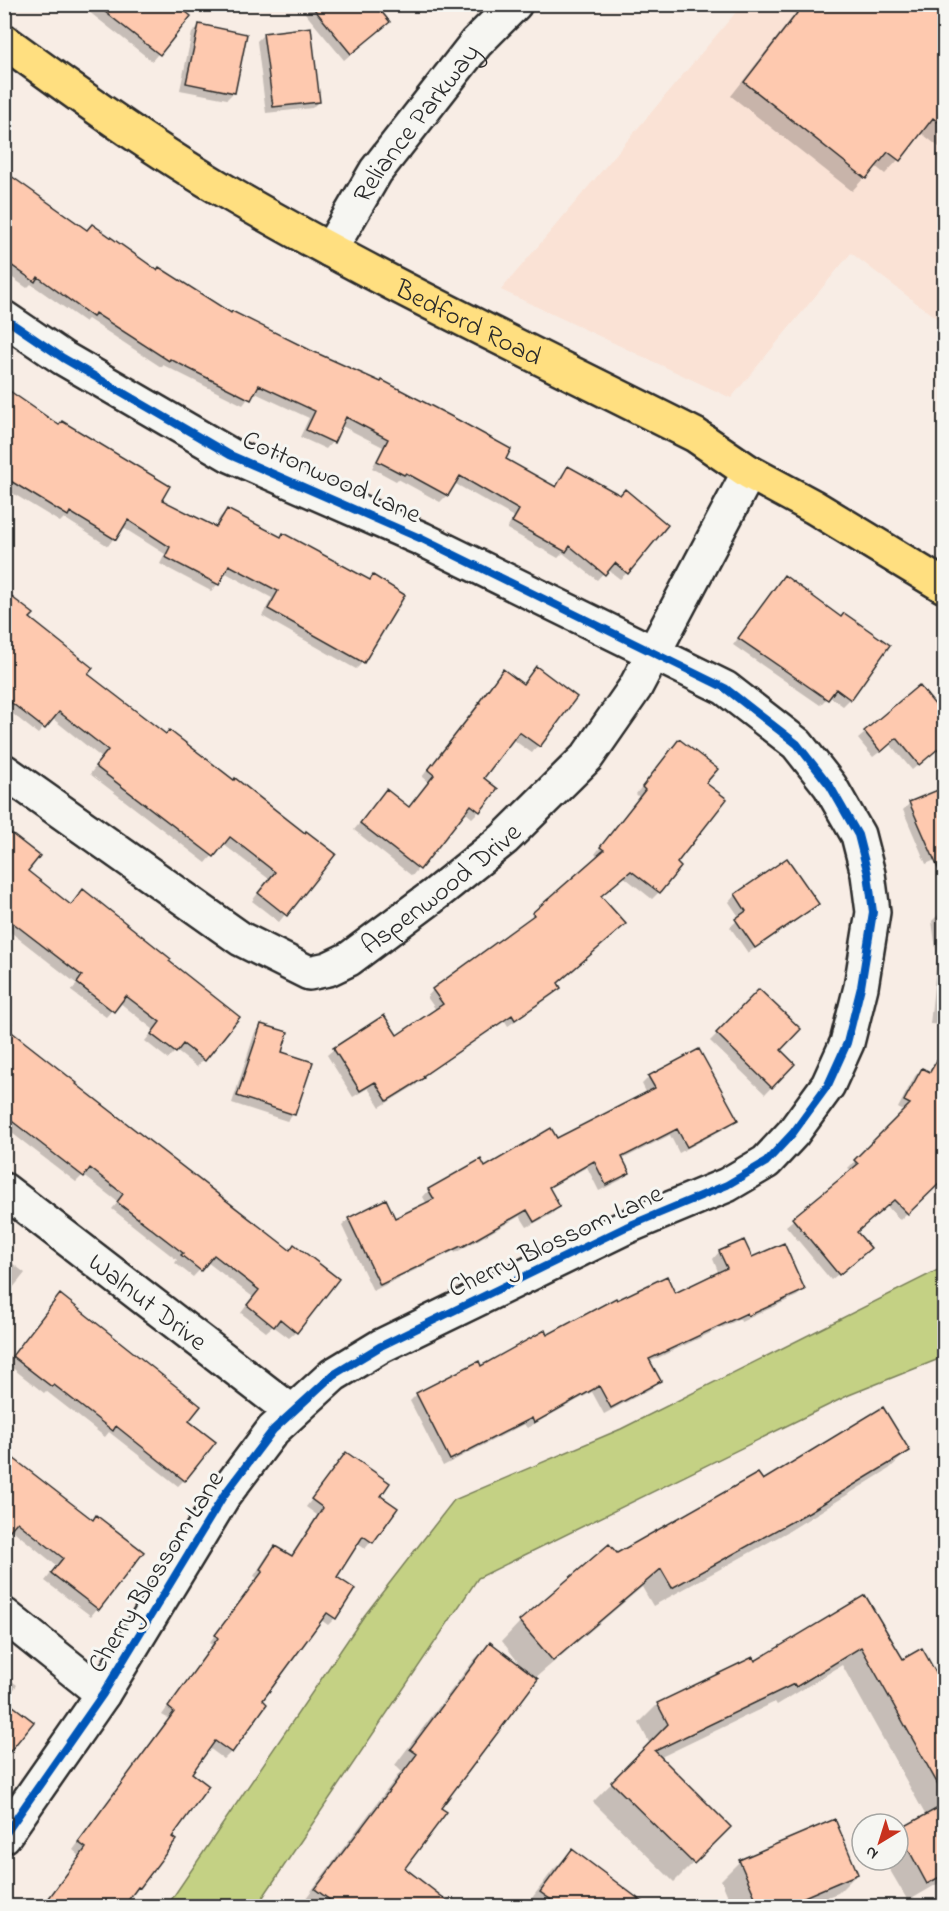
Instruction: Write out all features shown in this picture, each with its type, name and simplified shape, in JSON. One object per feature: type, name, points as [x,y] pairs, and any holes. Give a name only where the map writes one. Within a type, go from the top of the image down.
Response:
[{"type":"main road","name":"Bedford Road","points":[[4,41],[107,116],[218,186],[330,250],[695,435],[749,472],[814,507],[945,586]]},
{"type":"street","name":"Reliance Parkway","points":[[330,250],[376,171],[476,43],[515,4]]},
{"type":"street","name":"Cottonwood Lane","points":[[4,318],[63,358],[230,454],[422,539],[654,652]]},
{"type":"street","name":"Aspenwood Drive","points":[[4,771],[241,939],[309,973],[328,969],[349,958],[432,897],[504,839],[587,758],[635,688],[749,472]]},
{"type":"street","name":"Cherry Blossom Lane","points":[[4,1836],[104,1694],[224,1495],[273,1430],[292,1412],[333,1375],[381,1346],[626,1227],[727,1185],[765,1162],[793,1133],[828,1085],[847,1043],[861,987],[873,912],[868,873],[858,835],[830,786],[797,744],[725,687],[654,652]]},
{"type":"street","name":"Walnut Drive","points":[[4,1190],[292,1412]]},
{"type":"street","points":[[4,1615],[104,1694]]},
{"type":"shaded area","points":[[742,5],[944,5],[944,324],[851,253],[731,398],[501,290]]},
{"type":"green space","points":[[944,1263],[944,1357],[849,1395],[478,1578],[257,1906],[167,1906],[364,1616],[454,1500],[621,1429],[938,1270]]},
{"type":"building","points":[[95,4],[176,4],[191,16],[160,55]]},
{"type":"building","points":[[310,4],[375,4],[390,22],[351,54]]},
{"type":"building","points":[[804,4],[945,4],[945,127],[933,118],[900,161],[888,152],[866,179],[744,82]]},
{"type":"building","points":[[199,24],[247,34],[235,93],[186,83]]},
{"type":"building","points":[[311,27],[320,102],[273,107],[263,33]]},
{"type":"building","points":[[4,171],[87,230],[92,224],[157,270],[159,267],[231,313],[232,311],[381,382],[382,380],[511,449],[506,459],[556,487],[568,466],[620,495],[625,489],[668,525],[628,574],[615,563],[605,575],[570,546],[566,552],[512,522],[519,510],[460,476],[448,496],[406,473],[404,475],[377,461],[388,439],[346,417],[334,443],[306,430],[315,411],[259,385],[251,400],[170,359],[169,361],[95,313],[93,317],[38,277],[35,282],[4,260]]},
{"type":"building","points":[[4,387],[59,425],[62,421],[170,486],[162,500],[216,527],[227,509],[281,537],[283,533],[370,580],[373,575],[405,595],[364,663],[268,609],[278,591],[229,565],[219,585],[165,557],[170,547],[128,520],[116,540],[70,512],[68,516],[4,477]]},
{"type":"building","points":[[784,575],[841,617],[844,613],[890,645],[851,700],[836,689],[828,700],[738,638]]},
{"type":"building","points":[[4,591],[34,614],[30,618],[93,668],[88,674],[166,734],[169,730],[336,854],[287,916],[258,893],[275,872],[230,837],[214,857],[95,766],[108,750],[59,712],[45,729],[4,697]]},
{"type":"building","points":[[536,666],[577,697],[540,747],[519,732],[484,778],[498,789],[480,812],[471,805],[420,870],[360,823],[386,789],[409,807],[434,775],[428,770],[480,703],[503,669],[523,684]]},
{"type":"building","points":[[919,685],[945,717],[945,743],[919,765],[897,738],[881,752],[864,731]]},
{"type":"building","points":[[679,739],[718,769],[706,783],[727,799],[677,863],[681,867],[660,893],[631,871],[601,896],[626,924],[558,983],[561,988],[515,1020],[512,1015],[423,1076],[424,1078],[387,1101],[375,1082],[360,1091],[333,1048],[384,1015],[397,1035],[443,1004],[432,989],[534,915],[532,913],[604,850],[600,847],[645,790],[642,787]]},
{"type":"building","points":[[945,787],[945,884],[909,802]]},
{"type":"building","points":[[4,828],[40,856],[28,871],[71,905],[83,889],[240,1017],[205,1061],[183,1044],[176,1053],[151,1034],[160,1022],[126,996],[114,1012],[77,983],[82,976],[4,916]]},
{"type":"building","points":[[787,858],[819,904],[755,948],[735,919],[746,911],[735,894]]},
{"type":"building","points":[[759,989],[801,1029],[781,1050],[795,1064],[772,1088],[716,1033]]},
{"type":"building","points":[[261,1024],[288,1032],[282,1052],[313,1062],[295,1115],[237,1096]]},
{"type":"building","points":[[4,1026],[290,1250],[294,1244],[339,1279],[297,1333],[280,1319],[274,1327],[247,1305],[259,1290],[214,1255],[201,1271],[181,1255],[183,1253],[117,1202],[123,1194],[90,1168],[84,1177],[4,1115]]},
{"type":"building","points":[[945,1047],[945,1178],[908,1214],[894,1200],[857,1232],[871,1248],[839,1275],[792,1218],[858,1164],[854,1160],[910,1104],[904,1101],[922,1068],[930,1072]]},
{"type":"building","points":[[699,1049],[738,1120],[687,1147],[677,1129],[622,1157],[630,1173],[606,1185],[594,1161],[549,1187],[560,1207],[534,1222],[527,1210],[462,1247],[380,1285],[348,1218],[386,1199],[395,1218],[434,1199],[428,1189],[481,1159],[485,1167],[551,1128],[557,1138],[655,1088],[648,1076]]},
{"type":"building","points":[[744,1240],[752,1257],[784,1243],[805,1290],[748,1316],[747,1313],[649,1359],[661,1381],[611,1408],[599,1386],[534,1423],[532,1418],[450,1460],[416,1393],[479,1361],[481,1366],[545,1330],[547,1335],[616,1298],[617,1300],[667,1276],[675,1293],[727,1268],[719,1251]]},
{"type":"building","points":[[60,1294],[201,1406],[189,1421],[216,1442],[185,1481],[116,1426],[113,1431],[12,1356]]},
{"type":"building","points":[[883,1407],[910,1451],[809,1512],[672,1588],[661,1569],[553,1661],[519,1621],[609,1544],[617,1553],[758,1473],[763,1480]]},
{"type":"building","points":[[4,1451],[93,1520],[96,1515],[144,1552],[99,1610],[51,1573],[63,1558],[17,1522],[4,1537]]},
{"type":"building","points":[[346,1452],[390,1483],[381,1496],[398,1508],[373,1543],[363,1536],[337,1577],[355,1589],[336,1619],[327,1613],[263,1700],[267,1704],[232,1753],[215,1741],[192,1773],[209,1786],[172,1837],[176,1840],[124,1906],[43,1906],[86,1848],[78,1842],[174,1712],[168,1707],[218,1638],[215,1635],[263,1571],[260,1569],[275,1546],[292,1556],[323,1508],[311,1499]]},
{"type":"building","points":[[865,1595],[903,1659],[922,1648],[945,1689],[945,1797],[861,1647],[796,1687],[794,1684],[655,1751],[731,1827],[694,1864],[611,1782],[668,1724],[657,1703],[753,1657],[755,1661]]},
{"type":"building","points":[[490,1642],[538,1679],[441,1808],[447,1812],[405,1868],[454,1906],[338,1906],[315,1889],[417,1754],[410,1749]]},
{"type":"building","points":[[4,1699],[34,1722],[4,1759]]},
{"type":"building","points":[[945,1804],[945,1874],[927,1884],[910,1852],[910,1823]]},
{"type":"building","points":[[835,1819],[850,1855],[850,1872],[858,1874],[783,1906],[759,1906],[739,1860]]},
{"type":"building","points":[[572,1849],[648,1906],[560,1906],[540,1892]]},
{"type":"cycle path","points":[[4,318],[63,358],[230,455],[422,539],[725,688],[797,744],[830,786],[858,835],[868,874],[873,912],[861,987],[847,1043],[828,1085],[793,1133],[766,1162],[727,1185],[626,1227],[381,1346],[333,1375],[273,1430],[224,1495],[103,1694],[4,1836]]}]
